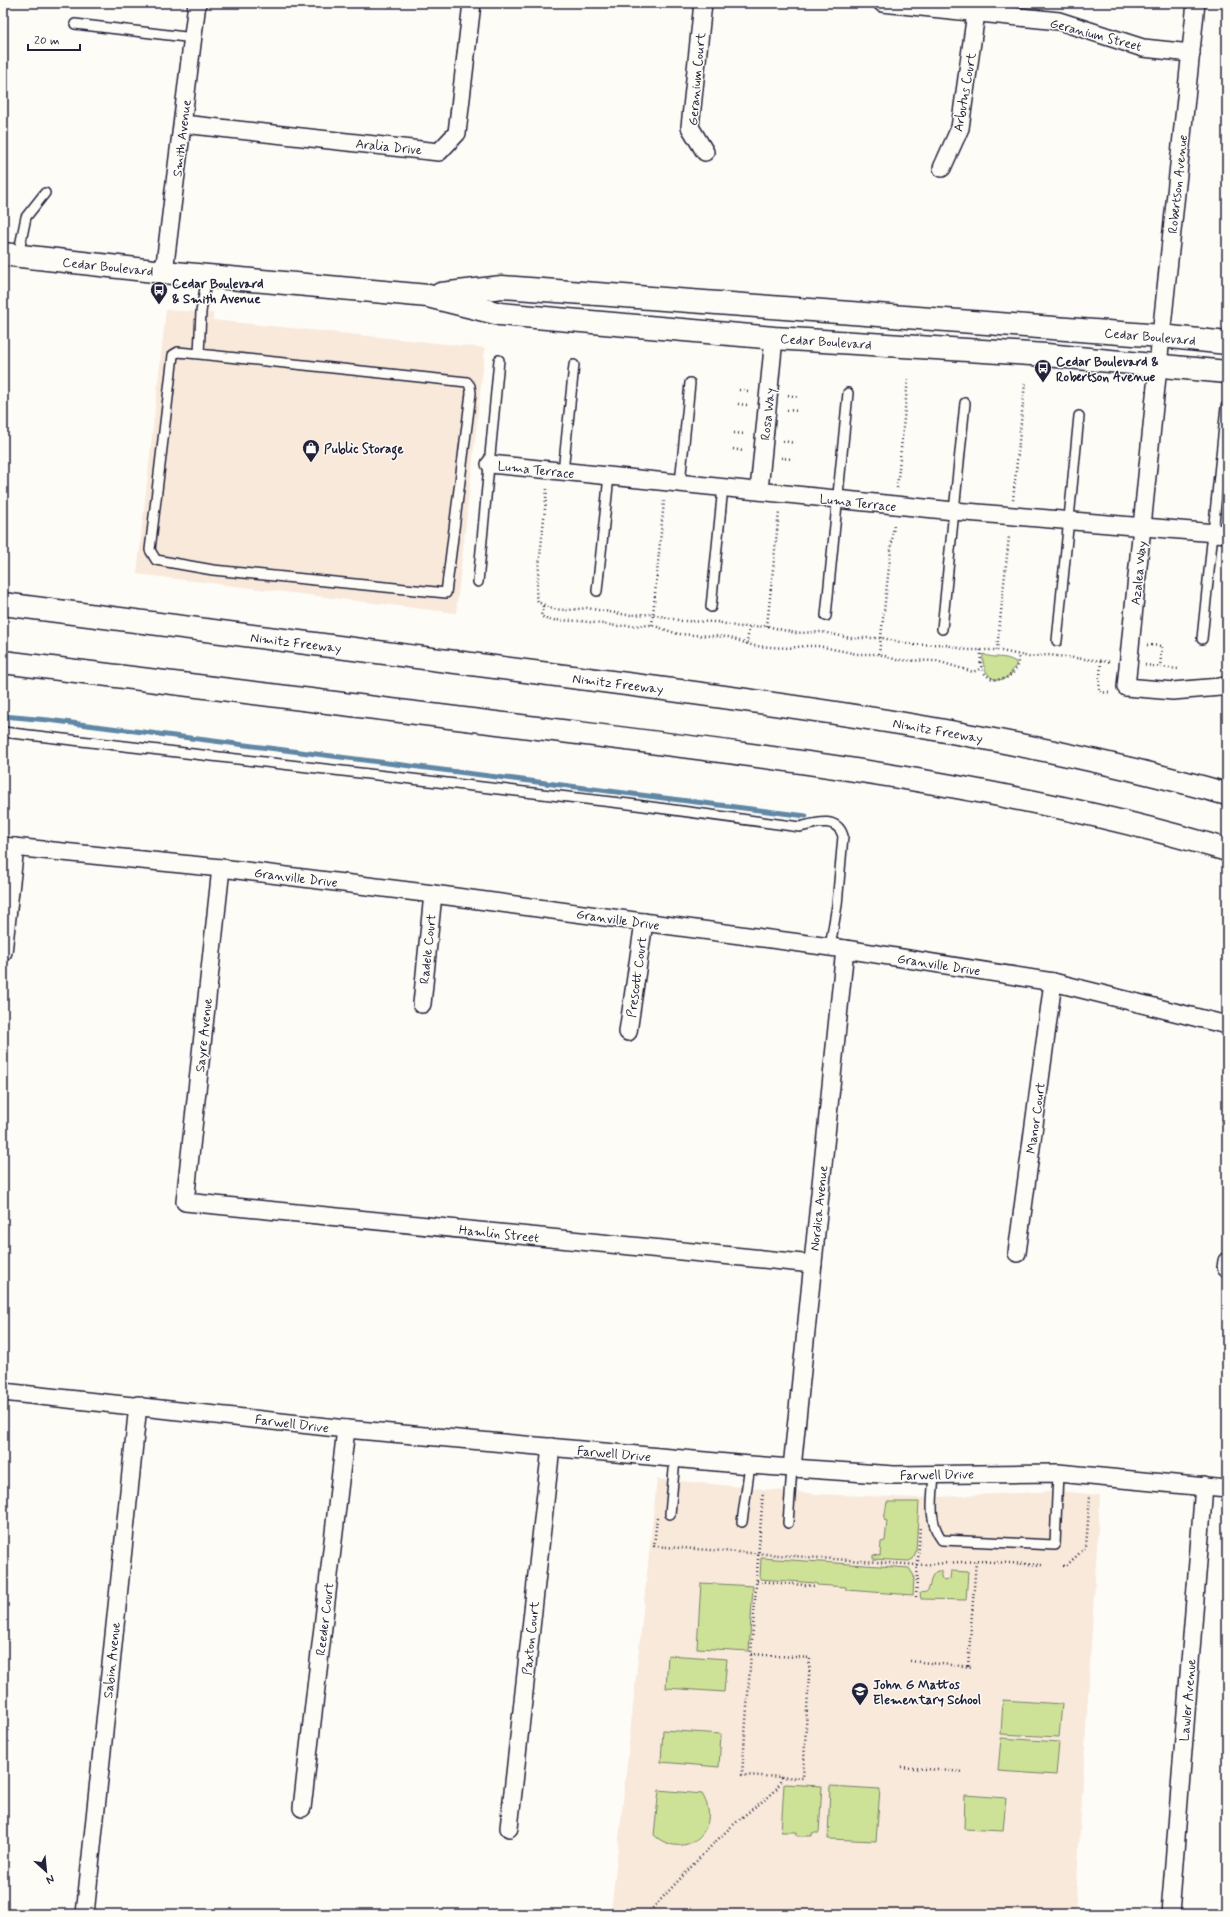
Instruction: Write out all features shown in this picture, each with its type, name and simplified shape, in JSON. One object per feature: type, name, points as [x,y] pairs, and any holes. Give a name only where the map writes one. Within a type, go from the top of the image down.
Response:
[{"type":"main road","name":"Cedar Boulevard","points":[[11,255],[164,272],[428,296],[500,314],[774,338],[1046,354],[1227,372]]},
{"type":"main road","name":"Cedar Boulevard","points":[[428,296],[502,287],[1161,336],[1227,343]]},
{"type":"main road","name":"Nimitz Freeway","points":[[3,604],[708,694],[867,717],[1027,746],[1227,794]]},
{"type":"main road","points":[[3,662],[684,746],[862,770],[1018,798],[1173,834],[1227,850]]},
{"type":"street","name":"Smith Avenue","points":[[164,272],[194,38],[197,3]]},
{"type":"street","name":"Aralia Drive","points":[[183,124],[439,152],[457,133],[472,3]]},
{"type":"street","name":"Geranium Court","points":[[703,3],[690,127],[705,152]]},
{"type":"street","name":"Geranium Street","points":[[882,3],[1058,21],[1143,48],[1191,53]]},
{"type":"street","name":"Robertson Avenue","points":[[1158,365],[1196,3]]},
{"type":"street","name":"Arbutus Court","points":[[942,168],[960,128],[976,13]]},
{"type":"street","name":"Rosa Way","points":[[759,490],[774,338]]},
{"type":"street","name":"Azalea Way","points":[[1158,365],[1126,687],[1173,691],[1224,686]]},
{"type":"street","name":"Luma Terrace","points":[[490,464],[759,490],[838,500],[1068,522],[1220,534]]},
{"type":"street","name":"Granville Drive","points":[[9,846],[221,868],[433,894],[837,948],[1053,982],[1227,1025]]},
{"type":"street","points":[[3,952],[9,846]]},
{"type":"street","name":"Sayre Avenue","points":[[185,1202],[221,868]]},
{"type":"street","name":"Radele Court","points":[[422,1004],[433,894]]},
{"type":"street","name":"Prescott Court","points":[[628,1032],[644,922]]},
{"type":"street","name":"Nordica Avenue","points":[[792,1468],[813,1264],[837,948]]},
{"type":"street","name":"Manor Court","points":[[1017,1253],[1053,982]]},
{"type":"street","name":"Hamlin Street","points":[[185,1202],[813,1264]]},
{"type":"street","name":"Farwell Drive","points":[[3,1392],[138,1405],[346,1429],[750,1465],[894,1475],[1058,1473],[1227,1489]]},
{"type":"street","name":"Sabin Avenue","points":[[85,1914],[138,1405]]},
{"type":"street","name":"Reeder Court","points":[[302,1808],[346,1429]]},
{"type":"street","name":"Paxton Court","points":[[509,1828],[551,1447]]},
{"type":"street","name":"Lawler Avenue","points":[[1170,1914],[1204,1486]]},
{"type":"lane","points":[[75,24],[194,38]]},
{"type":"lane","points":[[11,255],[26,217],[45,193]]},
{"type":"lane","points":[[199,354],[201,312],[207,276]]},
{"type":"lane","points":[[178,352],[199,354],[468,382],[471,393],[446,593],[220,571],[156,560],[150,550],[173,355],[178,352]]},
{"type":"lane","points":[[478,582],[499,360]]},
{"type":"lane","points":[[563,472],[574,365]]},
{"type":"lane","points":[[680,483],[690,383]]},
{"type":"lane","points":[[826,616],[848,393]]},
{"type":"lane","points":[[942,629],[965,402]]},
{"type":"lane","points":[[1202,639],[1220,534],[1226,407]]},
{"type":"lane","points":[[1057,641],[1079,416]]},
{"type":"lane","points":[[596,591],[609,476]]},
{"type":"lane","points":[[711,607],[723,487]]},
{"type":"lane","points":[[3,732],[629,804],[800,827],[820,822],[835,824],[841,829],[843,836],[837,905],[837,948]]},
{"type":"lane","points":[[670,1514],[676,1459]]},
{"type":"lane","points":[[742,1522],[750,1465]]},
{"type":"lane","points":[[788,1523],[792,1468]]},
{"type":"lane","points":[[934,1474],[932,1520],[935,1530],[942,1540],[1055,1545],[1058,1473]]},
{"type":"path","points":[[897,489],[908,378]]},
{"type":"path","points":[[1012,501],[1025,383]]},
{"type":"path","points":[[740,390],[749,391]]},
{"type":"path","points":[[788,395],[799,397]]},
{"type":"path","points":[[738,404],[748,405]]},
{"type":"path","points":[[787,410],[798,411]]},
{"type":"path","points":[[734,433],[745,434]]},
{"type":"path","points":[[783,441],[795,443]]},
{"type":"path","points":[[733,449],[743,451]]},
{"type":"path","points":[[782,458],[793,459]]},
{"type":"path","points":[[547,489],[536,596],[538,602],[543,606],[560,610],[586,608],[599,609],[627,615],[652,614],[682,621],[717,622],[734,626],[767,626],[795,633],[822,632],[850,638],[882,638],[913,645],[942,644],[967,650],[997,650],[1029,657],[1048,655],[1117,662]]},
{"type":"path","points":[[652,625],[664,501]]},
{"type":"path","points":[[767,626],[779,512]]},
{"type":"path","points":[[879,654],[894,524]]},
{"type":"path","points":[[997,650],[1009,536]]},
{"type":"path","points":[[543,606],[541,616],[548,620],[581,621],[617,626],[652,625],[678,634],[728,637],[754,646],[788,648],[818,646],[857,654],[879,654],[897,660],[937,661],[973,672],[982,668]]},
{"type":"path","points":[[747,644],[749,627]]},
{"type":"path","points":[[1143,645],[1162,646],[1160,667]]},
{"type":"path","points":[[981,650],[982,668],[988,677],[995,680],[1001,680],[1010,676],[1016,669],[1020,655]]},
{"type":"path","points":[[1101,661],[1099,692],[1112,694]]},
{"type":"path","points":[[1154,666],[1178,669]]},
{"type":"path","points":[[751,1654],[810,1658],[803,1778],[742,1775],[763,1492]]},
{"type":"path","points":[[1063,1566],[1086,1547],[1090,1495]]},
{"type":"path","points":[[657,1517],[654,1546],[918,1565],[976,1560],[1042,1564]]},
{"type":"path","points":[[916,1597],[921,1522]]},
{"type":"path","points":[[968,1666],[976,1560]]},
{"type":"path","points":[[756,1581],[815,1586]]},
{"type":"path","points":[[910,1661],[972,1667]]},
{"type":"path","points":[[901,1767],[964,1772]]},
{"type":"path","points":[[647,1914],[728,1831],[746,1814],[774,1792],[780,1785],[781,1777]]},
{"type":"shaded area","name":"Public Storage","points":[[166,310],[213,313],[213,320],[485,348],[456,613],[137,574]]},
{"type":"shaded area","name":"John G Mattos Elementary School","points":[[657,1479],[816,1494],[917,1498],[1057,1491],[1100,1495],[1075,1914],[611,1914]]},
{"type":"green space","points":[[983,654],[992,657],[1007,658],[1016,662],[1016,666],[1011,671],[1012,673],[1006,678],[1000,680],[995,679],[987,673],[984,668]]},
{"type":"green space","points":[[887,1502],[919,1502],[916,1551],[913,1559],[909,1561],[873,1559],[873,1555],[880,1556],[881,1542],[885,1541],[887,1521],[884,1520]]},
{"type":"green space","points":[[761,1558],[909,1568],[914,1576],[913,1595],[846,1590],[846,1587],[817,1585],[816,1583],[760,1579]]},
{"type":"green space","points":[[937,1571],[941,1571],[941,1577],[944,1581],[950,1579],[951,1571],[968,1572],[966,1600],[921,1599],[920,1593],[928,1590],[932,1576]]},
{"type":"green space","points":[[701,1583],[753,1586],[749,1651],[697,1648]]},
{"type":"green space","points":[[668,1655],[727,1659],[724,1692],[666,1688]]},
{"type":"green space","points":[[1003,1700],[1062,1704],[1059,1737],[1001,1734]]},
{"type":"green space","points":[[663,1730],[721,1734],[719,1767],[661,1762]]},
{"type":"green space","points":[[1001,1738],[1059,1742],[1056,1775],[998,1771]]},
{"type":"green space","points":[[784,1784],[822,1786],[819,1833],[812,1833],[812,1836],[797,1836],[797,1832],[781,1832]]},
{"type":"green space","points":[[830,1786],[880,1789],[876,1841],[828,1839]]},
{"type":"green space","points":[[659,1790],[702,1794],[708,1807],[708,1819],[705,1830],[698,1838],[689,1844],[678,1845],[666,1843],[654,1835]]},
{"type":"green space","points":[[965,1795],[1006,1798],[1003,1831],[964,1829]]},
{"type":"waterway","points":[[3,716],[48,720],[806,816]]},
{"type":"place","name":"Cedar Boulevard & Smith Avenue","points":[[159,305]]},
{"type":"place","name":"Cedar Boulevard & Robertson Avenue","points":[[1043,383]]},
{"type":"place","name":"Public Storage","points":[[311,463]]},
{"type":"place","name":"John G Mattos Elementary School","points":[[860,1706]]}]
